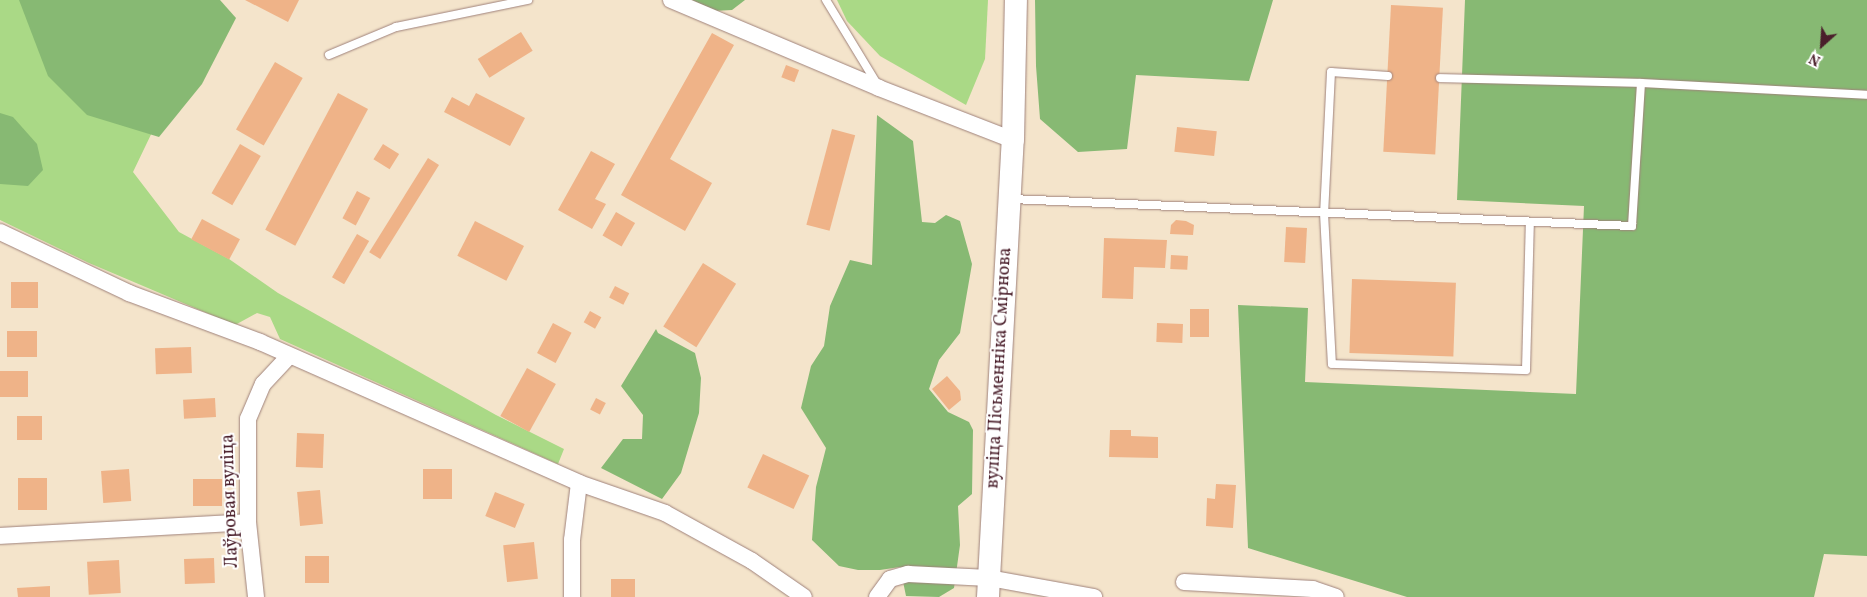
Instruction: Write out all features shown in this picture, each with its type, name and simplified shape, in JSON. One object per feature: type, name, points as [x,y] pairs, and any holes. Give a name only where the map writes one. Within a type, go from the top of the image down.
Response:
[{"type":"main road","name":"вуліца Пісьменніка Смірнова","points":[[988,588],[1012,140],[1016,0]]},
{"type":"street","points":[[671,0],[879,88],[1012,140]]},
{"type":"street","points":[[0,232],[129,294],[260,342],[579,483],[664,513],[752,561],[804,597]]},
{"type":"street","name":"Лаўровая вуліца","points":[[256,597],[248,522],[248,419],[263,384],[289,356]]},
{"type":"street","points":[[572,597],[572,540],[579,483]]},
{"type":"street","points":[[0,536],[248,522]]},
{"type":"street","points":[[877,597],[890,579],[908,574],[988,588],[1094,597]]},
{"type":"street","points":[[1184,582],[1313,589],[1336,597]]},
{"type":"lane","points":[[330,55],[396,27],[528,0]]},
{"type":"lane","points":[[826,0],[879,88]]},
{"type":"lane","points":[[1388,76],[1331,72],[1324,213],[1332,364],[1526,370],[1530,222]]},
{"type":"lane","points":[[1440,78],[1641,83],[1867,95]]},
{"type":"lane","points":[[1009,199],[1632,226],[1641,83]]},
{"type":"green space","points":[[0,0],[101,0],[169,97],[133,172],[179,232],[229,259],[278,293],[496,415],[564,449],[558,464],[280,339],[270,317],[257,313],[235,325],[89,263],[0,220]]},
{"type":"green space","points":[[19,0],[220,0],[236,18],[202,84],[159,137],[87,115],[48,76]]},
{"type":"green space","points":[[692,0],[745,0],[732,10],[713,11]]},
{"type":"green space","points":[[837,0],[988,0],[985,59],[966,105],[880,56],[847,21]]},
{"type":"green space","points":[[1035,0],[1273,0],[1249,81],[1136,75],[1127,149],[1078,152],[1040,119],[1036,66]]},
{"type":"green space","points":[[1465,0],[1867,0],[1867,556],[1824,554],[1814,597],[1407,597],[1248,548],[1238,305],[1308,308],[1305,382],[1576,394],[1584,206],[1457,200]]},
{"type":"green space","points":[[0,113],[13,117],[37,144],[43,170],[28,186],[0,184]]},
{"type":"green space","points":[[877,115],[913,141],[922,222],[935,223],[946,215],[960,221],[972,264],[960,333],[939,360],[929,389],[948,412],[969,422],[973,430],[972,494],[958,506],[960,545],[954,588],[939,597],[906,596],[900,567],[880,570],[858,570],[839,566],[812,540],[816,487],[826,448],[801,408],[811,366],[824,346],[830,306],[850,260],[872,265]]},
{"type":"green space","points":[[656,329],[658,333],[695,353],[701,378],[699,413],[681,473],[662,499],[601,468],[623,439],[642,439],[643,415],[621,386]]},
{"type":"building","points":[[245,0],[299,0],[288,22]]},
{"type":"building","points":[[1391,5],[1443,8],[1435,155],[1383,152]]},
{"type":"building","points":[[521,32],[533,51],[489,78],[478,59]]},
{"type":"building","points":[[712,33],[734,45],[670,159],[712,183],[685,231],[621,195]]},
{"type":"building","points":[[275,62],[303,78],[264,146],[236,130]]},
{"type":"building","points":[[786,65],[799,70],[794,82],[781,77]]},
{"type":"building","points":[[338,93],[368,109],[295,246],[265,230]]},
{"type":"building","points":[[476,93],[525,118],[510,146],[444,112],[452,97],[469,106]]},
{"type":"building","points":[[1177,127],[1217,131],[1214,156],[1174,152]]},
{"type":"building","points":[[832,129],[855,135],[830,231],[806,225]]},
{"type":"building","points":[[240,144],[261,156],[232,205],[212,193]]},
{"type":"building","points":[[383,144],[399,154],[390,169],[373,159]]},
{"type":"building","points":[[591,151],[615,164],[595,199],[606,204],[592,229],[558,210]]},
{"type":"building","points":[[428,158],[439,165],[380,259],[369,252]]},
{"type":"building","points":[[357,191],[370,198],[356,225],[342,218]]},
{"type":"building","points":[[616,212],[635,223],[622,246],[602,235]]},
{"type":"building","points":[[202,219],[240,239],[229,259],[191,239]]},
{"type":"building","points":[[1176,220],[1186,221],[1194,225],[1193,235],[1170,234],[1171,225]]},
{"type":"building","points":[[475,221],[524,246],[506,281],[457,256]]},
{"type":"building","points":[[1286,227],[1307,228],[1305,263],[1284,262]]},
{"type":"building","points":[[357,234],[369,241],[344,284],[332,277]]},
{"type":"building","points":[[1104,238],[1167,240],[1165,268],[1134,267],[1133,299],[1102,298]]},
{"type":"building","points":[[1171,255],[1188,256],[1187,270],[1170,269]]},
{"type":"building","points":[[703,263],[736,284],[696,347],[663,327]]},
{"type":"building","points":[[1352,279],[1456,283],[1453,357],[1349,353]]},
{"type":"building","points":[[11,282],[38,282],[38,308],[11,308]]},
{"type":"building","points":[[615,286],[629,293],[623,305],[609,298]]},
{"type":"building","points":[[1190,309],[1209,309],[1209,337],[1190,337]]},
{"type":"building","points":[[590,311],[601,317],[595,329],[584,322]]},
{"type":"building","points":[[553,323],[572,333],[556,363],[537,353]]},
{"type":"building","points":[[1157,323],[1183,324],[1182,343],[1156,342]]},
{"type":"building","points":[[7,331],[37,331],[37,357],[7,357]]},
{"type":"building","points":[[191,347],[192,373],[156,374],[155,348]]},
{"type":"building","points":[[527,368],[556,384],[529,432],[500,416]]},
{"type":"building","points":[[0,371],[28,371],[28,397],[0,397]]},
{"type":"building","points":[[947,376],[960,391],[961,400],[949,410],[932,389]]},
{"type":"building","points":[[215,398],[216,417],[184,419],[183,400]]},
{"type":"building","points":[[596,398],[606,403],[600,415],[590,410]]},
{"type":"building","points":[[17,416],[42,416],[42,440],[17,440]]},
{"type":"building","points":[[1110,430],[1131,430],[1131,436],[1158,437],[1158,458],[1109,457]]},
{"type":"building","points":[[297,433],[324,434],[323,468],[296,467]]},
{"type":"building","points":[[763,454],[809,476],[794,509],[747,488]]},
{"type":"building","points":[[129,469],[131,501],[103,503],[101,471]]},
{"type":"building","points":[[423,469],[452,469],[452,499],[423,499]]},
{"type":"building","points":[[18,478],[47,478],[47,510],[18,510]]},
{"type":"building","points":[[193,479],[222,479],[222,506],[193,506]]},
{"type":"building","points":[[1216,484],[1236,485],[1233,528],[1206,526],[1207,498],[1215,499]]},
{"type":"building","points":[[320,490],[323,524],[300,526],[297,492]]},
{"type":"building","points":[[495,492],[525,504],[515,528],[485,516]]},
{"type":"building","points":[[534,542],[538,579],[507,582],[503,545]]},
{"type":"building","points":[[305,556],[329,556],[329,583],[305,583]]},
{"type":"building","points":[[214,558],[215,583],[185,584],[184,559]]},
{"type":"building","points":[[119,560],[121,593],[89,595],[87,562]]},
{"type":"building","points":[[611,579],[635,579],[635,597],[611,597]]},
{"type":"building","points":[[50,586],[50,597],[18,597],[17,588]]}]
